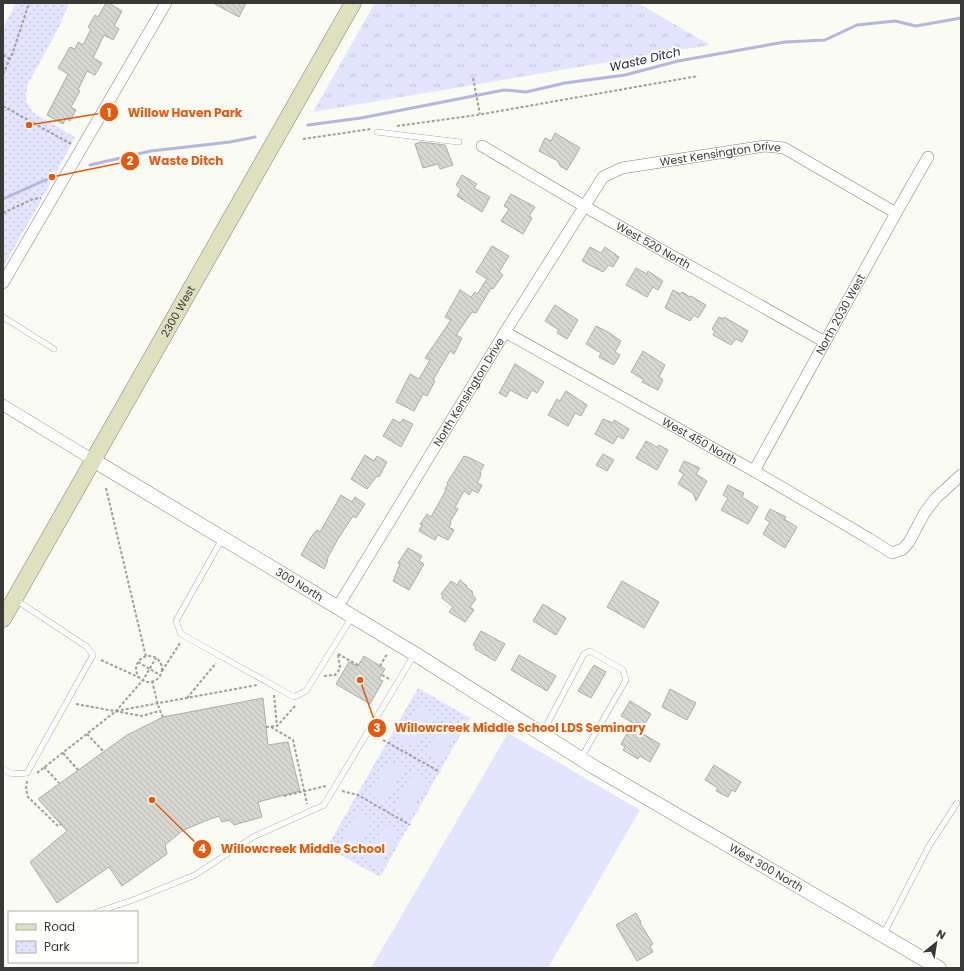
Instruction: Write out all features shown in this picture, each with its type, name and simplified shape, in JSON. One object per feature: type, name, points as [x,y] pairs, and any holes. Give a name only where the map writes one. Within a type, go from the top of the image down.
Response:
[{"type":"main road","name":"2300 West","points":[[3,619],[353,3]]},
{"type":"street","points":[[3,283],[166,3]]},
{"type":"street","name":"West 520 North","points":[[482,146],[584,206],[825,342]]},
{"type":"street","name":"West Kensington Drive","points":[[603,177],[622,168],[765,146],[784,148],[896,213]]},
{"type":"street","name":"North 2030 West","points":[[754,471],[928,157]]},
{"type":"street","name":"North Kensington Drive","points":[[337,608],[505,332],[603,177]]},
{"type":"street","name":"West 450 North","points":[[505,332],[754,471],[892,553],[902,549],[906,545],[936,498],[961,475]]},
{"type":"street","name":"300 North","points":[[3,405],[222,539],[415,654],[594,767]]},
{"type":"street","name":"West 300 North","points":[[594,767],[939,968]]},
{"type":"lane","points":[[377,132],[459,142]]},
{"type":"lane","points":[[3,317],[54,349]]},
{"type":"lane","points":[[222,539],[176,621],[181,634],[294,697],[306,691],[352,617]]},
{"type":"lane","points":[[3,769],[12,774],[27,773],[93,655],[87,647],[15,599]]},
{"type":"lane","points":[[542,734],[584,654],[590,651],[623,670],[626,680],[581,758]]},
{"type":"lane","points":[[100,911],[133,900],[195,875],[253,837],[324,805],[415,654]]},
{"type":"lane","points":[[883,935],[929,846],[957,803]]},
{"type":"path","points":[[3,74],[10,59],[29,3]]},
{"type":"path","points":[[3,55],[10,59]]},
{"type":"path","points":[[394,126],[480,114],[698,76]]},
{"type":"path","points":[[473,78],[480,114]]},
{"type":"path","points":[[3,106],[71,144]]},
{"type":"path","points":[[302,139],[371,129]]},
{"type":"path","points":[[3,213],[33,199],[43,197]]},
{"type":"path","points":[[106,488],[146,657]]},
{"type":"path","points":[[101,660],[143,680],[152,682],[161,674],[180,642]]},
{"type":"path","points":[[324,676],[335,674],[340,669],[337,653],[358,665]]},
{"type":"path","points":[[380,666],[387,654]]},
{"type":"path","points":[[139,677],[136,672],[138,662],[146,657],[156,658],[161,664],[161,674]]},
{"type":"path","points":[[35,775],[116,711],[143,680],[156,658]]},
{"type":"path","points":[[187,698],[220,659]]},
{"type":"path","points":[[138,662],[161,674]]},
{"type":"path","points":[[152,682],[159,703],[159,711],[163,717]]},
{"type":"path","points":[[116,711],[264,684]]},
{"type":"path","points":[[273,689],[277,726]]},
{"type":"path","points":[[266,727],[277,726],[299,701]]},
{"type":"path","points":[[76,704],[142,716],[159,711]]},
{"type":"path","points":[[271,727],[293,740],[309,812]]},
{"type":"path","points":[[87,734],[104,752]]},
{"type":"path","points":[[383,740],[440,772]]},
{"type":"path","points":[[63,753],[78,770]]},
{"type":"path","points":[[44,767],[59,783]]},
{"type":"path","points":[[27,780],[26,789],[28,797],[58,826],[61,824]]},
{"type":"path","points":[[284,796],[333,784]]},
{"type":"path","points":[[342,791],[358,795],[410,825]]},
{"type":"green space","points":[[16,3],[69,3],[61,23],[27,86],[26,101],[34,113],[75,137],[3,267],[3,28]]},
{"type":"green space","points":[[375,3],[638,3],[710,45],[313,112]]},
{"type":"green space","points":[[418,688],[470,718],[380,877],[327,847]]},
{"type":"green space","points":[[419,705],[434,714],[415,747],[400,739]]},
{"type":"green space","points":[[444,720],[459,728],[440,762],[425,754]]},
{"type":"green space","points":[[508,733],[640,810],[548,968],[371,968]]},
{"type":"green space","points":[[389,760],[404,769],[385,803],[370,794]]},
{"type":"green space","points":[[413,773],[428,782],[409,816],[394,807]]},
{"type":"green space","points":[[358,811],[373,820],[354,853],[339,845]]},
{"type":"green space","points":[[384,825],[399,833],[380,867],[365,858]]},
{"type":"building","points":[[106,3],[109,3],[122,11],[114,26],[119,29],[113,40],[104,35],[93,58],[102,63],[95,75],[87,71],[78,90],[80,91],[71,107],[76,110],[70,121],[66,118],[63,124],[47,115],[68,74],[58,68],[70,47],[75,49],[78,42],[83,45],[91,29],[88,27],[95,15],[98,17]]},
{"type":"building","points":[[213,3],[246,3],[239,17]]},
{"type":"building","points":[[555,133],[580,148],[567,170],[560,166],[558,161],[539,151],[545,138],[551,141]]},
{"type":"building","points":[[421,142],[445,145],[453,165],[440,169],[438,164],[423,168],[415,144]]},
{"type":"building","points":[[462,175],[477,184],[474,188],[490,197],[482,212],[457,196],[461,189],[456,185]]},
{"type":"building","points":[[511,194],[535,207],[529,216],[532,218],[523,234],[501,221],[509,209],[504,206]]},
{"type":"building","points":[[492,246],[509,256],[499,272],[503,275],[493,289],[491,288],[476,313],[472,312],[456,335],[462,338],[454,354],[450,351],[433,380],[435,381],[427,396],[423,394],[414,411],[396,402],[410,374],[419,379],[430,360],[425,358],[451,320],[445,317],[460,290],[471,297],[475,292],[477,294],[487,279],[476,272]]},
{"type":"building","points":[[590,247],[601,253],[605,247],[619,257],[613,267],[609,265],[603,272],[582,261]]},
{"type":"building","points":[[636,268],[647,274],[648,271],[663,281],[658,290],[653,287],[647,297],[626,285]]},
{"type":"building","points":[[673,290],[680,294],[682,292],[690,297],[691,296],[706,305],[698,318],[694,315],[690,321],[665,308]]},
{"type":"building","points":[[555,305],[578,320],[567,339],[557,333],[559,330],[545,321]]},
{"type":"building","points":[[719,317],[723,319],[724,317],[748,331],[742,342],[736,339],[731,345],[713,335],[715,331],[712,329]]},
{"type":"building","points":[[596,326],[621,341],[615,352],[620,355],[614,365],[599,357],[601,353],[586,344]]},
{"type":"building","points":[[643,351],[665,365],[659,377],[663,380],[658,390],[642,382],[644,380],[631,372]]},
{"type":"building","points":[[515,364],[544,382],[537,393],[532,390],[527,399],[510,390],[506,397],[499,393]]},
{"type":"building","points":[[566,391],[587,405],[581,416],[575,413],[568,426],[548,415],[557,399],[560,401]]},
{"type":"building","points":[[393,419],[400,423],[403,419],[413,424],[401,447],[383,436]]},
{"type":"building","points":[[603,419],[613,423],[614,420],[629,429],[623,439],[618,436],[613,444],[595,434]]},
{"type":"building","points":[[646,441],[657,447],[659,445],[668,450],[657,470],[636,458]]},
{"type":"building","points":[[603,454],[614,460],[607,471],[596,465]]},
{"type":"building","points":[[365,455],[374,461],[377,456],[387,462],[379,477],[377,476],[367,489],[351,479]]},
{"type":"building","points":[[464,456],[484,465],[477,483],[482,485],[478,493],[472,490],[469,495],[464,491],[455,507],[458,509],[450,522],[449,527],[454,530],[448,540],[438,535],[435,540],[419,531],[422,525],[420,524],[427,514],[431,517],[446,490],[447,483]]},
{"type":"building","points":[[684,461],[700,468],[696,474],[707,481],[696,501],[693,493],[678,484],[684,474],[679,471]]},
{"type":"building","points":[[728,485],[744,493],[742,497],[758,507],[748,524],[721,510],[728,498],[723,495]]},
{"type":"building","points":[[341,495],[352,502],[355,497],[365,504],[356,518],[353,516],[338,539],[327,559],[328,560],[324,569],[301,555],[311,537],[317,530],[320,532]]},
{"type":"building","points":[[770,509],[786,517],[784,519],[797,527],[785,548],[763,534],[770,522],[765,519]]},
{"type":"building","points":[[408,548],[422,556],[419,561],[424,564],[409,590],[393,581],[400,564],[398,563]]},
{"type":"building","points":[[460,580],[473,592],[472,594],[476,599],[470,607],[474,610],[465,622],[449,612],[453,607],[442,598],[443,596],[441,594],[451,581],[457,585]]},
{"type":"building","points":[[622,581],[659,602],[644,628],[607,607]]},
{"type":"building","points":[[543,604],[566,618],[556,635],[533,621]]},
{"type":"building","points":[[481,631],[505,644],[495,661],[475,649],[476,647],[473,645]]},
{"type":"building","points":[[519,655],[556,676],[547,691],[511,670]]},
{"type":"building","points":[[364,656],[385,669],[379,679],[383,681],[370,704],[336,684],[349,662],[358,666]]},
{"type":"building","points":[[594,665],[606,672],[591,698],[578,691]]},
{"type":"building","points":[[670,689],[696,703],[687,720],[662,707]]},
{"type":"building","points":[[263,698],[268,745],[288,742],[300,791],[258,802],[262,817],[234,825],[229,820],[222,822],[219,816],[182,831],[165,845],[167,854],[122,886],[109,867],[57,903],[30,862],[67,831],[38,799],[127,735],[163,717]]},
{"type":"building","points":[[630,701],[651,714],[640,732],[660,744],[650,762],[640,756],[638,759],[623,750],[625,747],[621,744],[633,723],[621,716]]},
{"type":"building","points":[[714,765],[741,782],[735,792],[732,790],[728,797],[716,791],[718,788],[705,780]]},
{"type":"building","points":[[636,913],[641,922],[640,923],[653,944],[650,946],[653,952],[637,961],[616,925]]},
{"type":"waterway","name":"Waste Ditch","points":[[308,125],[361,118],[504,90],[526,92],[565,83],[625,75],[678,61],[785,42],[825,40],[857,25],[895,21],[916,26],[961,18]]},
{"type":"waterway","name":"Waste Ditch","points":[[90,165],[151,151],[230,142],[255,137]]},
{"type":"waterway","name":"Waste Ditch","points":[[3,199],[52,177]]},
{"type":"place","name":"Willow Haven Park","points":[[29,125]]},
{"type":"place","name":"Waste Ditch","points":[[52,177]]},
{"type":"place","name":"Willowcreek Middle School LDS Seminary","points":[[360,680]]},
{"type":"place","name":"Willowcreek Middle School","points":[[152,800]]}]
